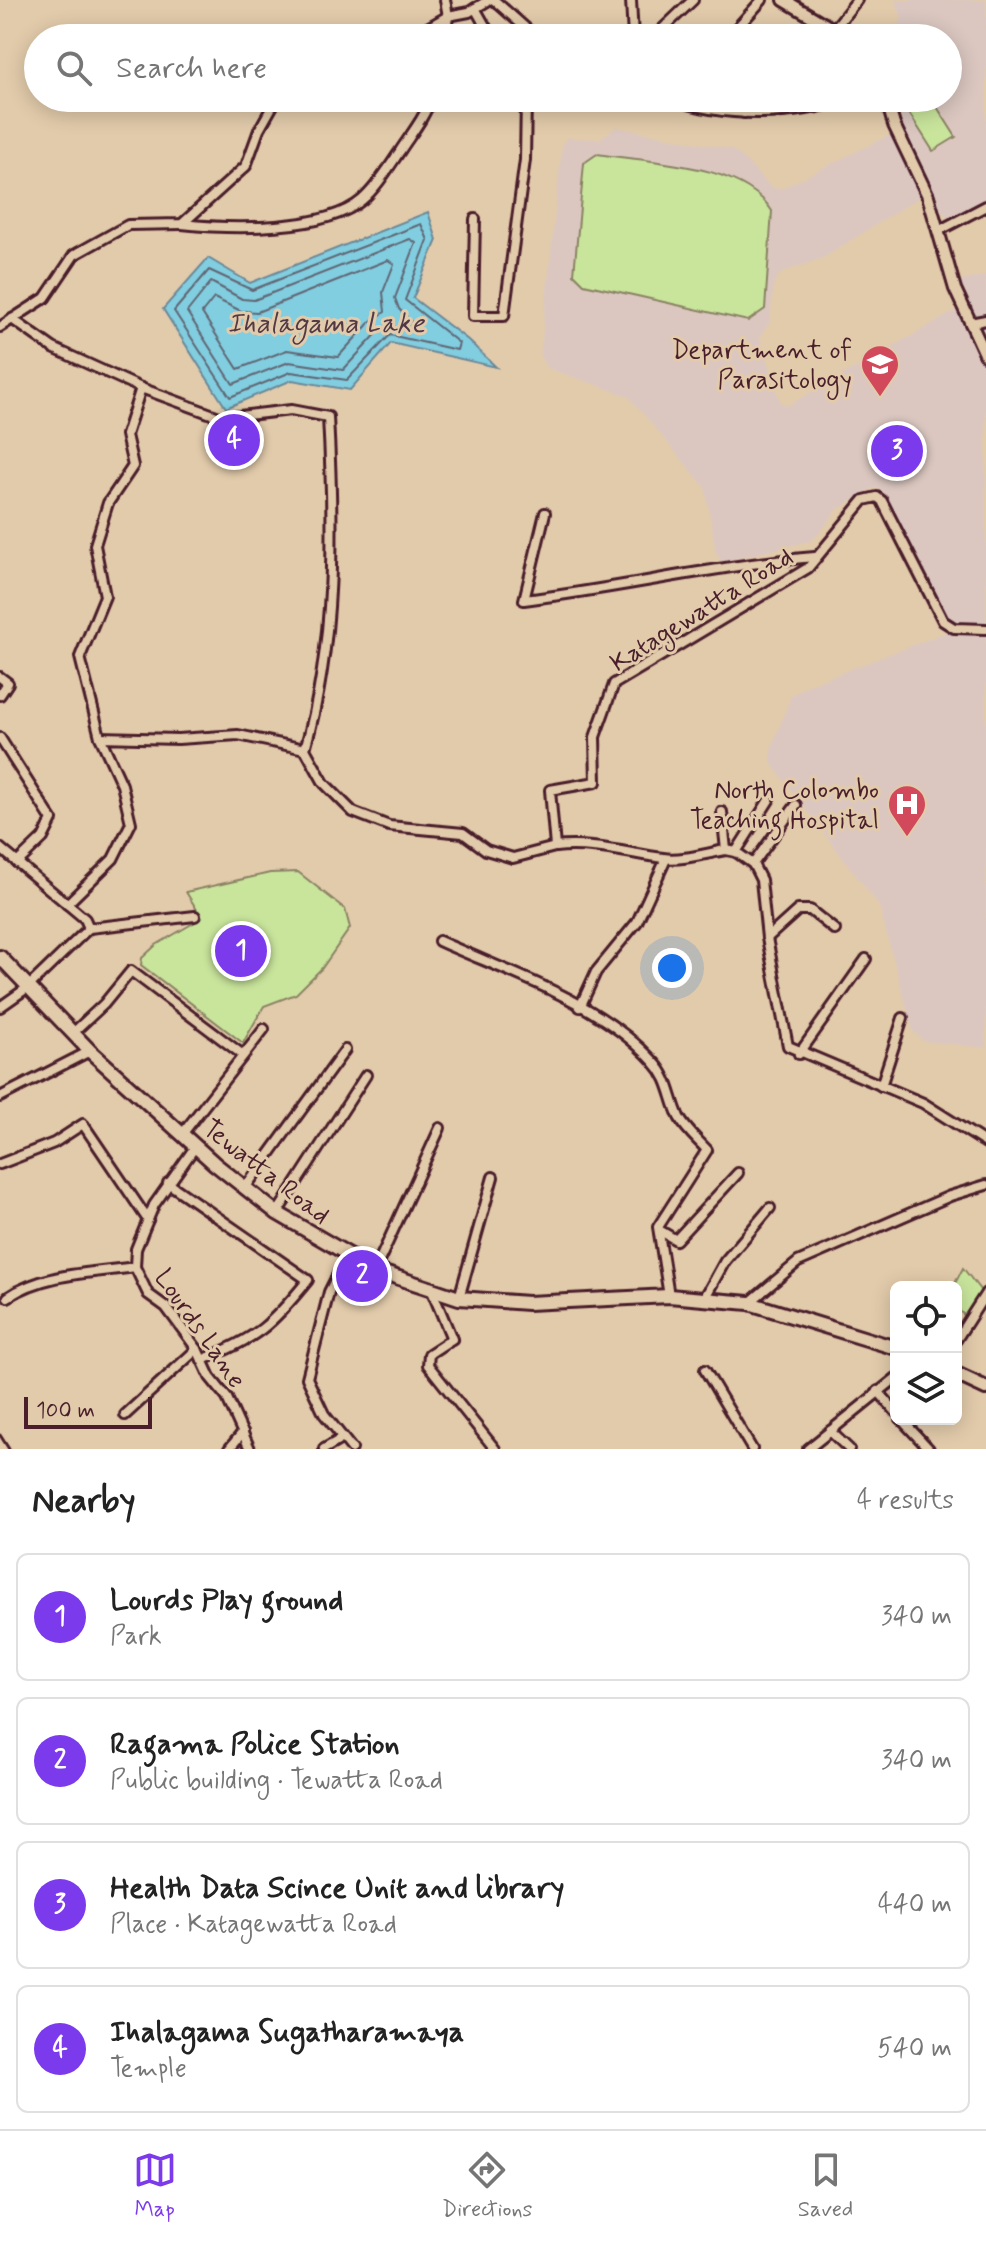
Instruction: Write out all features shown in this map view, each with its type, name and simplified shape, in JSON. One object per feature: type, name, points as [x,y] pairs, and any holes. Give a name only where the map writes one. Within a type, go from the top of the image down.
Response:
[{"type":"main road","name":"Tewatta Road","points":[[0,957],[90,1051],[195,1147],[277,1213],[375,1270],[459,1298],[528,1303],[669,1296],[749,1303],[890,1346]]},
{"type":"main road","points":[[962,1377],[986,1388]]},
{"type":"street","points":[[445,0],[447,24]]},
{"type":"street","points":[[434,24],[492,0],[520,24]]},
{"type":"street","points":[[631,0],[632,24]]},
{"type":"street","points":[[668,24],[693,0]]},
{"type":"street","points":[[741,24],[762,0]]},
{"type":"street","points":[[784,0],[825,24]]},
{"type":"street","points":[[838,24],[857,0]]},
{"type":"street","points":[[475,8],[484,24]]},
{"type":"street","points":[[182,224],[246,166],[269,112]]},
{"type":"street","points":[[0,327],[45,298],[74,255],[128,225],[212,227],[324,220],[361,200],[387,169],[426,112]]},
{"type":"street","points":[[475,219],[473,316],[504,316],[525,160],[526,112]]},
{"type":"street","points":[[722,112],[757,112]]},
{"type":"street","points":[[890,112],[940,230],[955,289],[986,356]]},
{"type":"street","points":[[940,230],[986,206]]},
{"type":"street","points":[[12,319],[53,348],[141,388],[222,418],[291,410],[328,417],[334,515],[328,613],[314,718],[305,749],[324,783],[353,812],[389,826],[463,833],[486,850],[513,858],[555,847],[579,845],[617,848],[666,859],[731,851],[753,864],[761,880],[767,938],[784,1010],[784,1035],[788,1046],[799,1054],[923,1103],[986,1143]]},
{"type":"street","points":[[970,323],[986,320]]},
{"type":"street","points":[[67,904],[113,859],[131,823],[122,785],[100,737],[80,657],[105,596],[95,545],[108,503],[133,466],[126,435],[141,388]]},
{"type":"street","name":"Katagewatta Road","points":[[555,847],[550,790],[596,782],[595,737],[614,684],[795,576],[864,500],[877,497],[943,621],[954,628],[986,629]]},
{"type":"street","points":[[545,513],[524,600],[815,557]]},
{"type":"street","points":[[0,677],[8,683],[0,695]]},
{"type":"street","points":[[100,737],[178,739],[238,735],[305,749]]},
{"type":"street","points":[[0,738],[52,820],[43,838],[17,863]]},
{"type":"street","points":[[731,851],[769,800]]},
{"type":"street","points":[[753,864],[796,805]]},
{"type":"street","points":[[722,812],[731,851]]},
{"type":"street","points":[[0,848],[85,919],[89,928]]},
{"type":"street","points":[[580,1007],[596,972],[637,922],[666,859]]},
{"type":"street","points":[[767,938],[798,910],[810,910],[835,930]]},
{"type":"street","points":[[0,1007],[27,988],[89,928],[195,916]]},
{"type":"street","points":[[439,941],[580,1007],[617,1028],[653,1061],[670,1083],[681,1121],[707,1150],[659,1230],[669,1296]]},
{"type":"street","points":[[799,1054],[866,959]]},
{"type":"street","points":[[73,1033],[104,1004],[131,971],[243,1055]]},
{"type":"street","points":[[881,1086],[903,1018]]},
{"type":"street","points":[[183,1133],[264,1029]]},
{"type":"street","points":[[245,1188],[345,1050]]},
{"type":"street","points":[[0,1097],[90,1051]]},
{"type":"street","points":[[277,1213],[366,1075]]},
{"type":"street","points":[[0,1164],[54,1143],[83,1124],[148,1220]]},
{"type":"street","points":[[375,1270],[440,1128]]},
{"type":"street","name":"Lourds Lane","points":[[195,1147],[168,1183],[148,1220],[136,1249],[135,1267],[148,1294],[166,1307],[197,1349],[210,1377],[227,1398],[250,1449]]},
{"type":"street","points":[[659,1230],[676,1240],[738,1173]]},
{"type":"street","points":[[459,1298],[493,1177]]},
{"type":"street","points":[[168,1183],[308,1280],[277,1319],[256,1336],[202,1360]]},
{"type":"street","points":[[749,1303],[798,1262],[950,1196],[986,1185]]},
{"type":"street","points":[[704,1299],[725,1261],[770,1208]]},
{"type":"street","points":[[347,1256],[329,1292],[307,1378],[324,1414],[352,1449]]},
{"type":"street","points":[[8,1297],[24,1287],[71,1276],[135,1267]]},
{"type":"street","points":[[432,1291],[452,1339],[429,1354],[428,1365],[495,1449]]},
{"type":"street","points":[[962,1331],[986,1293]]},
{"type":"street","points":[[125,1415],[197,1349]]},
{"type":"street","points":[[705,1370],[752,1449]]},
{"type":"street","points":[[808,1449],[890,1382]]},
{"type":"street","points":[[878,1391],[890,1405]]},
{"type":"street","points":[[907,1425],[929,1449]]},
{"type":"street","points":[[830,1431],[849,1449]]},
{"type":"street","points":[[229,1449],[243,1432]]},
{"type":"street","points":[[324,1449],[343,1438]]},
{"type":"shaded area","points":[[895,0],[986,0],[986,200],[951,218],[946,217],[929,191],[823,258],[783,272],[774,281],[770,322],[760,336],[780,402],[787,406],[964,306],[961,281],[986,275],[986,625],[949,620],[881,490],[873,488],[837,510],[810,541],[722,562],[716,553],[705,487],[628,396],[547,368],[540,357],[562,145],[567,138],[600,139],[616,127],[730,149],[740,155],[772,188],[783,188],[902,129],[901,112],[962,112],[962,24],[899,24],[902,18]],"holes":[[[723,174],[767,203],[772,212],[765,309]]]},
{"type":"shaded area","name":"North Colombo Teaching Hospital","points":[[947,632],[986,635],[986,1048],[923,1041],[913,1031],[879,906],[771,763],[771,749],[791,696],[804,687]]},
{"type":"green space","points":[[940,112],[956,137],[933,151],[909,113]]},
{"type":"green space","points":[[597,154],[667,163],[717,174],[758,195],[772,211],[765,309],[748,321],[584,284],[574,274],[584,163]]},
{"type":"green space","points":[[298,872],[345,909],[350,928],[322,968],[296,994],[264,1006],[243,1043],[141,965],[142,958],[156,945],[202,918],[186,892],[270,873]]},
{"type":"green space","points":[[963,1268],[984,1295],[962,1328],[965,1316],[962,1313],[962,1281],[956,1281]]},
{"type":"water","name":"Ihalagama Lake","points":[[428,212],[437,240],[413,298],[468,340],[496,367],[391,343],[350,390],[292,380],[226,408],[163,309],[208,258],[250,283]]},
{"type":"railway","points":[[0,1435],[9,1449]]},
{"type":"place","name":"Department of Parasitology","points":[[880,398]]},
{"type":"place","name":"Ihalagama Sugatharamaya","points":[[234,440]]},
{"type":"place","name":"Health Data Scince Unit and library","points":[[897,451]]},
{"type":"place","name":"North Colombo Teaching Hospital","points":[[907,838]]},
{"type":"place","name":"Lourds Play ground","points":[[241,951]]},
{"type":"place","name":"Ragama Police Station","points":[[362,1276]]}]
